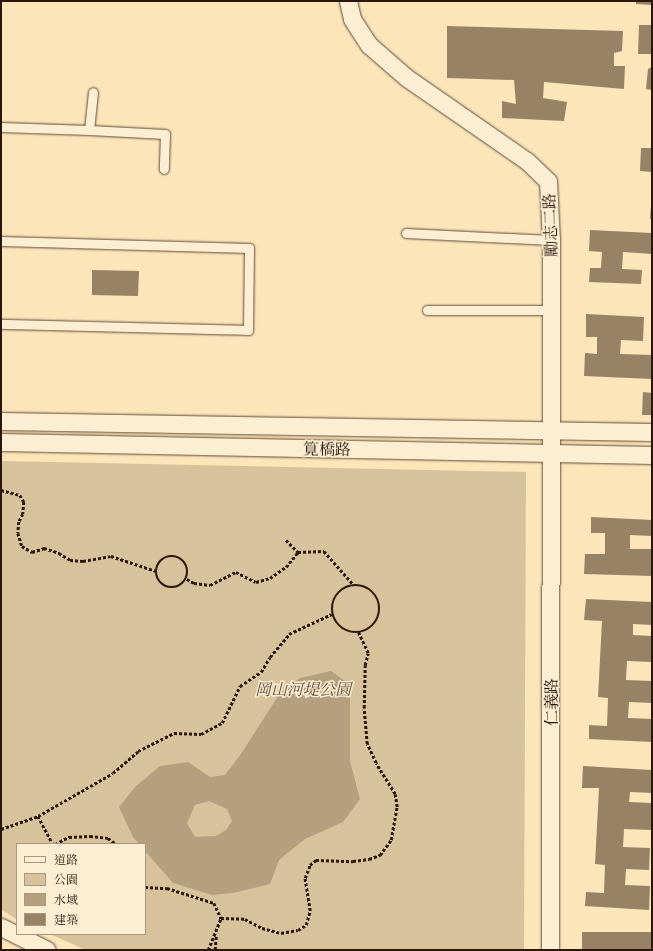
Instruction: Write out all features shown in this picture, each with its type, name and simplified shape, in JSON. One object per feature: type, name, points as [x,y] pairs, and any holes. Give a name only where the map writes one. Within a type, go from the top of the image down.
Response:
[{"type":"street","name":"勵志二路","points":[[348,1],[352,19],[369,44],[407,78],[527,161],[542,173],[548,181],[551,240],[551,453]]},
{"type":"street","name":"筧橋路","points":[[1,421],[652,432]]},
{"type":"street","points":[[342,426],[342,449]]},
{"type":"street","name":"筧橋路","points":[[1,442],[652,455]]},
{"type":"street","name":"仁義路","points":[[550,950],[551,453]]},
{"type":"street","points":[[1,927],[16,934]]},
{"type":"street","points":[[17,935],[47,950]]},
{"type":"lane","points":[[90,130],[93,92]]},
{"type":"lane","points":[[1,127],[164,134],[164,169]]},
{"type":"lane","points":[[406,233],[551,240]]},
{"type":"lane","points":[[1,241],[249,248],[248,330],[1,324]]},
{"type":"lane","points":[[427,310],[551,310]]},
{"type":"path","points":[[1,490],[20,495],[24,502],[23,514],[19,522],[18,533],[22,546],[32,552],[44,548],[59,553],[70,560],[83,561],[111,556],[156,571]]},
{"type":"path","points":[[286,540],[298,552],[324,551],[353,584]]},
{"type":"path","points":[[187,579],[194,583],[210,585],[236,572],[256,582],[270,578],[286,567],[298,552]]},
{"type":"path","points":[[170,556],[174,556],[179,557],[186,564],[188,574],[187,579],[179,586],[168,587],[160,581],[156,571],[161,561],[170,556]]},
{"type":"path","points":[[353,584],[365,587],[375,594],[379,602],[380,610],[375,624],[362,632],[354,633],[340,627],[332,614],[333,599],[338,592],[353,584]]},
{"type":"path","points":[[1,829],[38,816],[113,773],[138,751],[174,733],[201,734],[222,723],[240,686],[261,672],[270,657],[289,634],[332,614]]},
{"type":"path","points":[[221,918],[245,919],[262,928],[281,933],[298,930],[306,925],[310,911],[305,878],[310,865],[316,860],[353,861],[380,856],[391,840],[397,807],[395,794],[376,763],[367,744],[364,708],[365,665],[368,653],[358,632]]},
{"type":"path","points":[[38,816],[53,843]]},
{"type":"path","points":[[56,843],[69,837],[90,836],[108,838],[115,843]]},
{"type":"path","points":[[146,887],[167,888],[214,903],[221,918],[208,950]]},
{"type":"path","points":[[215,950],[216,932]]},
{"type":"green space","name":"岡山河堤公園","points":[[1,461],[526,472],[524,950],[86,950],[52,935],[146,935],[146,843],[16,843],[16,919],[1,909]]},
{"type":"water","points":[[331,671],[350,685],[350,761],[360,799],[343,822],[305,839],[279,860],[270,884],[233,893],[212,895],[173,883],[146,852],[146,843],[138,843],[133,837],[119,807],[136,786],[160,766],[188,762],[210,777],[225,775],[241,754],[280,693],[300,678]],"holes":[[[209,801],[227,809],[232,821],[226,830],[216,836],[195,837],[187,823],[195,805]]]},
{"type":"building","points":[[636,1],[652,1],[652,5],[636,4]]},
{"type":"building","points":[[639,25],[652,25],[652,54],[638,54]]},
{"type":"building","points":[[447,26],[623,31],[622,51],[614,53],[614,66],[625,66],[624,89],[544,82],[543,98],[567,102],[564,121],[502,118],[502,101],[516,104],[514,80],[447,78]]},
{"type":"building","points":[[652,67],[652,90],[646,89],[648,69]]},
{"type":"building","points":[[641,148],[652,148],[652,172],[640,171]]},
{"type":"building","points":[[651,205],[652,219],[650,219]]},
{"type":"building","points":[[590,230],[652,233],[652,254],[623,252],[622,269],[642,270],[641,284],[589,282],[590,268],[601,268],[602,252],[589,251]]},
{"type":"building","points":[[92,270],[139,271],[138,296],[92,295]]},
{"type":"building","points":[[586,314],[644,317],[643,341],[621,340],[620,354],[652,355],[652,379],[584,376],[585,353],[597,354],[597,337],[586,337]]},
{"type":"building","points":[[643,392],[652,393],[652,415],[642,415]]},
{"type":"building","points":[[591,517],[652,520],[652,536],[630,535],[630,549],[652,549],[652,576],[584,574],[585,554],[605,554],[605,533],[591,533]]},
{"type":"building","points":[[586,599],[652,602],[652,625],[633,624],[633,635],[652,636],[652,662],[627,661],[626,680],[652,681],[652,703],[629,702],[628,718],[652,719],[652,742],[589,739],[589,725],[607,726],[608,698],[598,697],[602,621],[584,620]]},
{"type":"building","points":[[583,766],[652,770],[652,793],[630,792],[629,802],[652,803],[652,830],[624,829],[623,847],[650,848],[649,870],[626,869],[625,885],[650,886],[649,910],[585,906],[586,892],[604,893],[605,865],[595,864],[599,788],[582,788]]},
{"type":"building","points":[[582,932],[652,932],[652,950],[582,950]]}]
